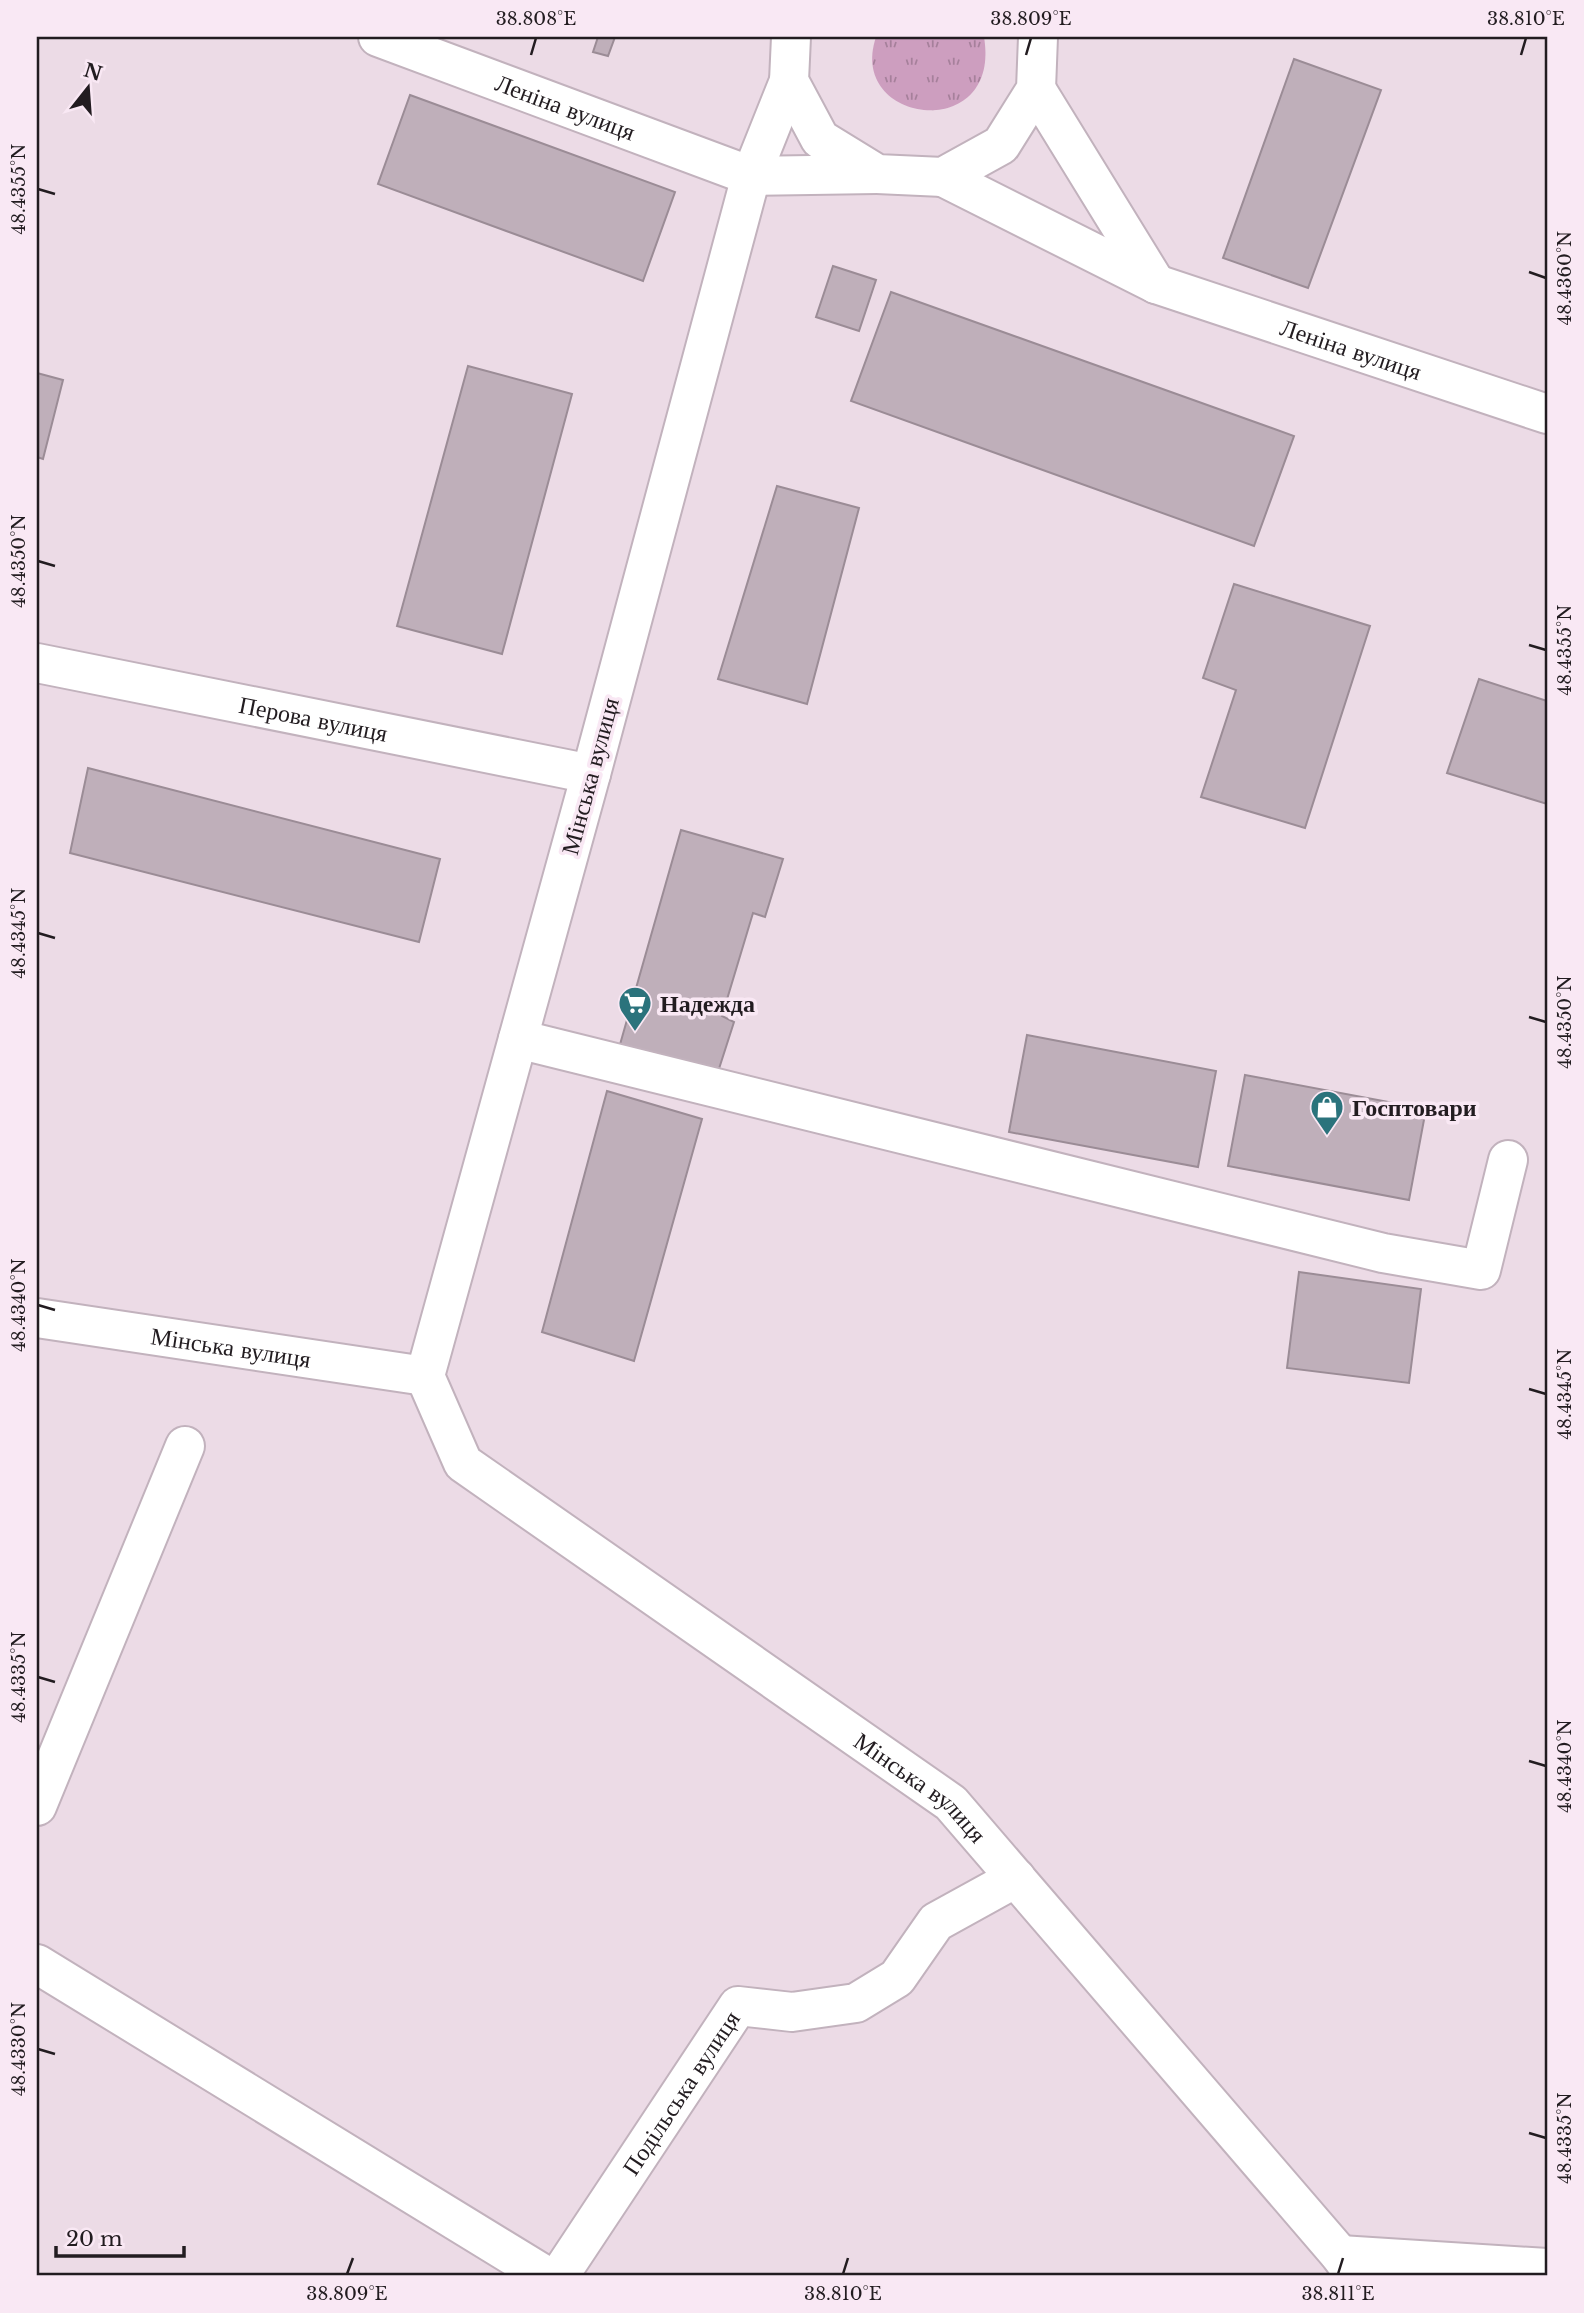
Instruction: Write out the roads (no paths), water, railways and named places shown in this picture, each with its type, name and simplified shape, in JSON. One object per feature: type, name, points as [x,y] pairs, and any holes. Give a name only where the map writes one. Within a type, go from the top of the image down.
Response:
[{"type":"street","name":"Леніна вулиця","points":[[378,37],[751,176]]},
{"type":"street","points":[[790,37],[789,80],[820,139],[877,174]]},
{"type":"street","points":[[751,176],[877,174],[943,177],[1001,145],[1036,89],[1038,37]]},
{"type":"street","name":"Мінська вулиця","points":[[789,80],[751,176],[591,774],[425,1376],[463,1463],[951,1803],[1347,2266]]},
{"type":"street","points":[[1036,89],[1156,284]]},
{"type":"street","name":"Леніна вулиця","points":[[943,177],[1156,284],[1547,414]]},
{"type":"street","name":"Перова вулиця","points":[[37,663],[591,774]]},
{"type":"street","points":[[518,1039],[1383,1253],[1480,1270],[1508,1160]]},
{"type":"street","name":"Мінська вулиця","points":[[37,1318],[425,1376]]},
{"type":"street","points":[[37,1806],[185,1446]]},
{"type":"street","name":"Подільська вулиця","points":[[559,2276],[738,2006],[792,2012],[856,2003],[897,1979],[936,1922],[1016,1878]]},
{"type":"street","points":[[37,1964],[546,2276]]},
{"type":"street","points":[[1347,2266],[1547,2268]]},
{"type":"place","name":"Надежда","points":[[635,1033]]},
{"type":"place","name":"Госптовари","points":[[1327,1137]]}]
